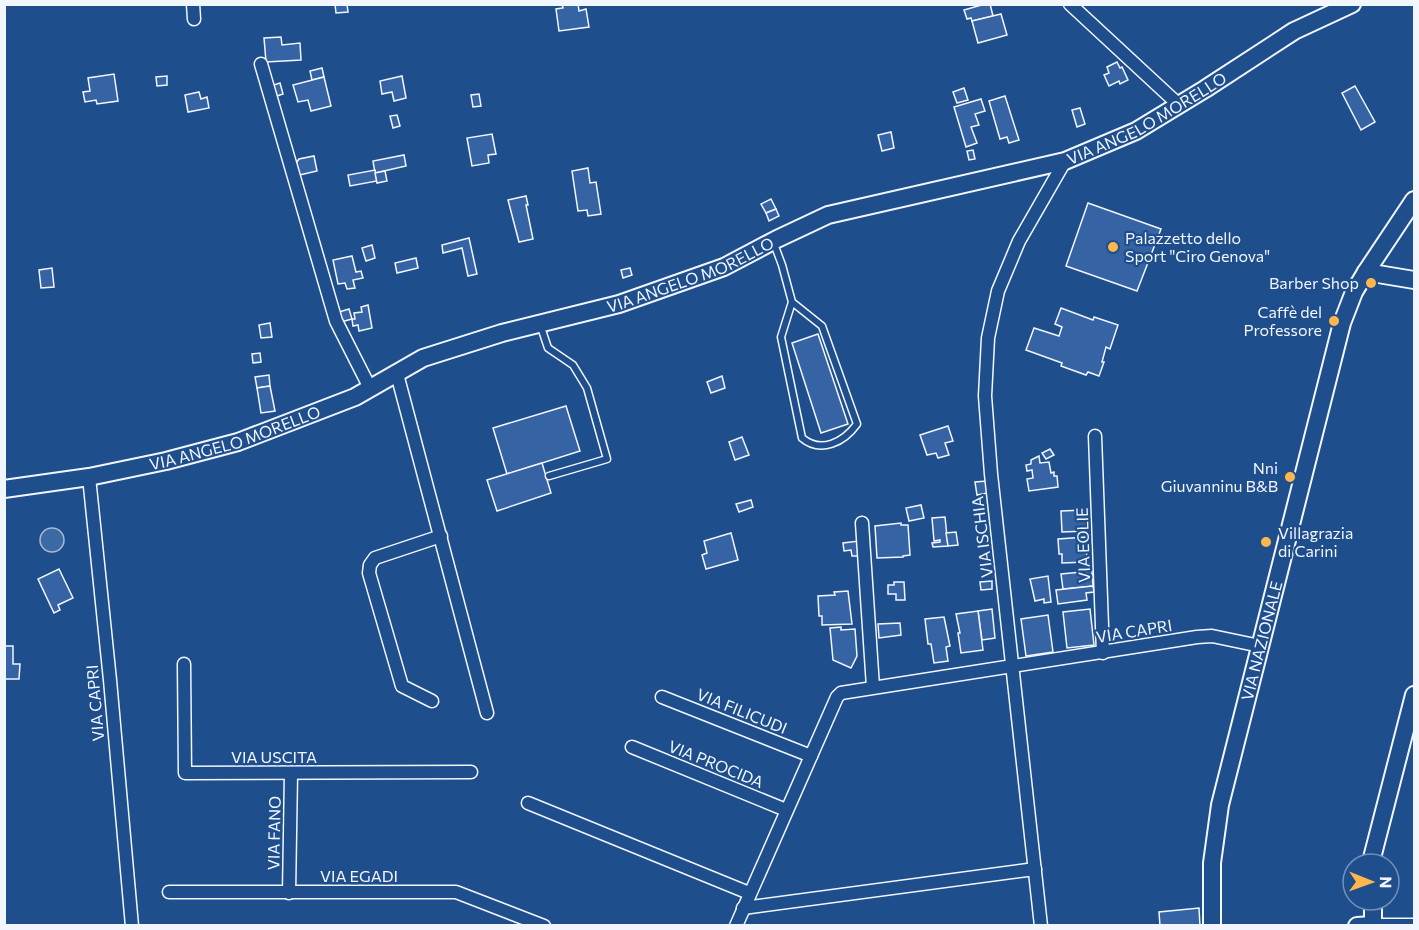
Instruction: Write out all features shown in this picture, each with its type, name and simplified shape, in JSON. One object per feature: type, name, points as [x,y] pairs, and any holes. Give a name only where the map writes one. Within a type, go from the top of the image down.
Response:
[{"type":"street","points":[[193,4],[194,19]]},
{"type":"street","points":[[1070,4],[1179,105]]},
{"type":"street","name":"VIA ANGELO MORELLO","points":[[4,489],[89,477],[238,442],[355,397],[423,358],[502,333],[630,300],[724,267],[828,216],[1065,161],[1136,131],[1294,31],[1352,4]]},
{"type":"street","points":[[261,64],[336,321],[370,388]]},
{"type":"street","name":"VIA ISCHIA","points":[[1041,926],[991,474],[985,396],[988,338],[998,291],[1018,241],[1065,161]]},
{"type":"street","name":"VIA NAZIONALE","points":[[1212,926],[1212,863],[1220,805],[1342,323],[1354,292],[1414,200]]},
{"type":"street","points":[[1366,272],[1414,280]]},
{"type":"street","points":[[397,374],[487,714]]},
{"type":"street","name":"VIA EOLIE","points":[[1095,436],[1103,653]]},
{"type":"street","name":"VIA CAPRI","points":[[89,477],[132,926]]},
{"type":"street","points":[[862,523],[873,687]]},
{"type":"street","points":[[432,701],[402,686],[369,573],[370,565],[375,558],[441,536]]},
{"type":"street","name":"VIA CAPRI","points":[[811,756],[837,698],[841,693],[848,691],[1212,636],[1260,646]]},
{"type":"street","name":"VIA USCITA","points":[[184,664],[185,773],[471,772]]},
{"type":"street","points":[[1374,852],[1414,695]]},
{"type":"street","name":"VIA FILICUDI","points":[[662,697],[811,756]]},
{"type":"street","name":"VIA PROCIDA","points":[[633,747],[786,810]]},
{"type":"street","points":[[736,926],[811,756]]},
{"type":"street","name":"VIA FANO","points":[[289,893],[291,773]]},
{"type":"street","points":[[528,803],[750,893]]},
{"type":"street","points":[[743,908],[1035,869]]},
{"type":"street","name":"VIA EGADI","points":[[169,892],[456,892],[544,926]]},
{"type":"street","points":[[1357,926],[1414,925]]},
{"type":"lane","points":[[773,241],[792,302],[781,337],[801,438],[810,445],[822,447],[838,441],[851,432],[857,424],[822,326],[792,302]]},
{"type":"lane","points":[[540,324],[548,348],[573,365],[587,388],[607,459],[549,477]]},
{"type":"water","points":[[52,528],[61,531],[64,540],[61,549],[52,552],[43,549],[40,540],[43,531]]},
{"type":"building","points":[[335,4],[347,4],[348,12],[336,13]]},
{"type":"building","points":[[562,4],[578,4],[579,11],[586,9],[589,27],[559,31],[556,9],[563,8]]},
{"type":"building","points":[[990,4],[993,16],[972,21],[971,18],[967,19],[964,10]]},
{"type":"building","points":[[1001,14],[1007,35],[978,43],[972,21]]},
{"type":"building","points":[[281,37],[282,45],[300,43],[301,60],[266,62],[264,38]]},
{"type":"building","points":[[1117,62],[1128,80],[1109,86],[1104,75],[1109,73],[1107,67]]},
{"type":"building","points":[[322,68],[324,77],[312,80],[310,71]]},
{"type":"building","points":[[114,74],[118,101],[97,104],[96,100],[85,102],[83,92],[90,91],[88,78]]},
{"type":"building","points":[[167,76],[167,85],[157,86],[156,77]]},
{"type":"building","points":[[402,76],[406,98],[394,101],[392,92],[382,94],[380,81]]},
{"type":"building","points":[[324,77],[331,106],[311,111],[308,100],[298,102],[293,85]]},
{"type":"building","points":[[280,83],[283,94],[274,97],[271,86]]},
{"type":"building","points":[[1355,86],[1375,122],[1361,130],[1342,93]]},
{"type":"building","points":[[964,88],[968,100],[957,103],[953,92]]},
{"type":"building","points":[[199,92],[201,99],[207,97],[209,108],[188,112],[185,95]]},
{"type":"building","points":[[479,94],[481,106],[473,107],[471,95]]},
{"type":"building","points":[[1005,96],[1019,140],[1009,143],[1007,137],[1000,139],[989,101]]},
{"type":"building","points":[[981,99],[985,111],[975,114],[979,125],[971,127],[977,143],[966,147],[954,107]]},
{"type":"building","points":[[1080,108],[1085,124],[1077,127],[1072,110]]},
{"type":"building","points":[[397,115],[400,126],[393,128],[390,116]]},
{"type":"building","points":[[891,132],[894,148],[882,151],[878,135]]},
{"type":"building","points":[[492,134],[496,154],[488,155],[489,163],[472,166],[467,138]]},
{"type":"building","points":[[973,150],[975,159],[969,160],[967,151]]},
{"type":"building","points":[[404,155],[406,166],[375,173],[373,161]]},
{"type":"building","points":[[314,156],[317,171],[295,176],[293,167],[299,159]]},
{"type":"building","points":[[588,168],[590,183],[596,182],[601,214],[588,216],[587,210],[578,211],[572,171]]},
{"type":"building","points":[[375,170],[377,181],[350,186],[348,175]]},
{"type":"building","points":[[385,171],[387,181],[377,183],[375,173]]},
{"type":"building","points":[[526,196],[533,239],[519,242],[508,200]]},
{"type":"building","points":[[771,199],[776,209],[766,213],[761,204]]},
{"type":"building","name":"Palazzetto dello Sport \"Ciro Genova\"","points":[[1088,203],[1161,229],[1137,291],[1066,266]]},
{"type":"building","points":[[776,209],[779,216],[769,221],[766,213]]},
{"type":"building","points":[[469,238],[477,274],[468,276],[462,248],[443,253],[442,245]]},
{"type":"building","points":[[372,245],[375,258],[366,261],[362,248]]},
{"type":"building","points":[[352,256],[356,272],[361,271],[363,278],[353,280],[355,288],[347,289],[345,283],[338,284],[333,260]]},
{"type":"building","points":[[416,258],[418,268],[397,273],[395,263]]},
{"type":"building","points":[[52,268],[54,287],[41,288],[39,270]]},
{"type":"building","points":[[630,268],[632,275],[623,278],[621,270]]},
{"type":"building","points":[[368,305],[372,328],[359,331],[358,325],[353,326],[354,313],[362,312],[361,307]]},
{"type":"building","points":[[1061,308],[1093,320],[1094,317],[1118,325],[1110,349],[1106,347],[1099,376],[1088,372],[1086,375],[1061,366],[1062,363],[1026,350],[1034,328],[1059,336],[1062,327],[1055,324]]},
{"type":"building","points":[[349,309],[352,319],[341,322],[339,312]]},
{"type":"building","points":[[270,323],[272,337],[261,338],[259,325]]},
{"type":"building","points":[[818,334],[848,424],[821,433],[792,343]]},
{"type":"building","points":[[260,353],[261,362],[253,363],[252,354]]},
{"type":"building","points":[[269,375],[270,386],[257,388],[255,377]]},
{"type":"building","points":[[722,376],[725,388],[711,393],[707,382]]},
{"type":"building","points":[[270,386],[275,411],[261,413],[257,388]]},
{"type":"building","points":[[566,406],[580,451],[507,474],[493,428]]},
{"type":"building","points":[[948,426],[953,441],[945,443],[949,455],[938,458],[936,453],[927,455],[920,435]]},
{"type":"building","points":[[742,437],[749,455],[735,460],[729,442]]},
{"type":"building","points":[[1050,449],[1054,455],[1046,459],[1042,453]]},
{"type":"building","points":[[1039,456],[1040,463],[1049,462],[1051,473],[1054,472],[1054,476],[1057,476],[1058,487],[1029,491],[1027,479],[1033,478],[1032,470],[1027,471],[1026,465],[1031,464],[1031,460]]},
{"type":"building","points":[[542,463],[551,493],[497,511],[487,480]]},
{"type":"building","points":[[987,481],[988,493],[977,495],[975,482]]},
{"type":"building","points":[[751,500],[753,507],[739,512],[736,504]]},
{"type":"building","points":[[921,505],[924,518],[909,521],[906,508]]},
{"type":"building","points":[[1085,510],[1086,531],[1062,532],[1061,511]]},
{"type":"building","points":[[945,517],[948,546],[933,547],[932,543],[940,542],[940,540],[934,541],[932,518]]},
{"type":"building","points":[[901,523],[901,525],[908,525],[910,555],[877,558],[875,526]]},
{"type":"building","points":[[956,532],[958,545],[948,546],[946,533]]},
{"type":"building","points":[[731,533],[738,560],[706,569],[702,555],[707,553],[704,541]]},
{"type":"building","points":[[1086,537],[1087,562],[1062,563],[1058,539]]},
{"type":"building","points":[[859,541],[860,556],[852,556],[851,550],[844,551],[843,543]]},
{"type":"building","points":[[59,569],[73,598],[58,605],[60,610],[54,613],[38,579]]},
{"type":"building","points":[[1092,571],[1093,586],[1063,589],[1061,574]]},
{"type":"building","points":[[1048,576],[1051,602],[1044,603],[1044,599],[1035,601],[1030,579]]},
{"type":"building","points":[[992,581],[992,589],[981,590],[980,582]]},
{"type":"building","points":[[894,582],[904,582],[905,600],[896,600],[896,594],[888,594],[888,585],[894,585]]},
{"type":"building","points":[[1093,586],[1094,592],[1086,593],[1087,600],[1058,604],[1056,590]]},
{"type":"building","points":[[848,591],[852,624],[822,625],[818,596],[835,595],[834,592]]},
{"type":"building","points":[[992,609],[995,638],[982,640],[978,611]]},
{"type":"building","points":[[1090,609],[1094,645],[1067,648],[1063,612]]},
{"type":"building","points":[[978,611],[983,650],[961,653],[956,614]]},
{"type":"building","points":[[1048,615],[1053,652],[1026,656],[1021,619]]},
{"type":"building","points":[[944,617],[950,646],[946,647],[948,661],[934,663],[931,644],[928,644],[925,619]]},
{"type":"building","points":[[900,623],[901,635],[879,638],[878,624]]},
{"type":"building","points":[[841,627],[841,630],[855,629],[857,656],[851,668],[833,660],[830,628]]},
{"type":"building","points":[[4,646],[13,646],[13,664],[20,664],[19,679],[4,679]]},
{"type":"building","points":[[1199,908],[1200,926],[1160,926],[1159,912]]},
{"type":"place","name":"Palazzetto dello Sport \"Ciro Genova\"","points":[[1113,247]]},
{"type":"place","name":"Barber Shop","points":[[1371,283]]},
{"type":"place","name":"Caffè del Professore","points":[[1334,321]]},
{"type":"place","name":"Nni Giuvanninu B&B","points":[[1290,477]]},
{"type":"place","name":"Villagrazia di Carini","points":[[1266,542]]}]
